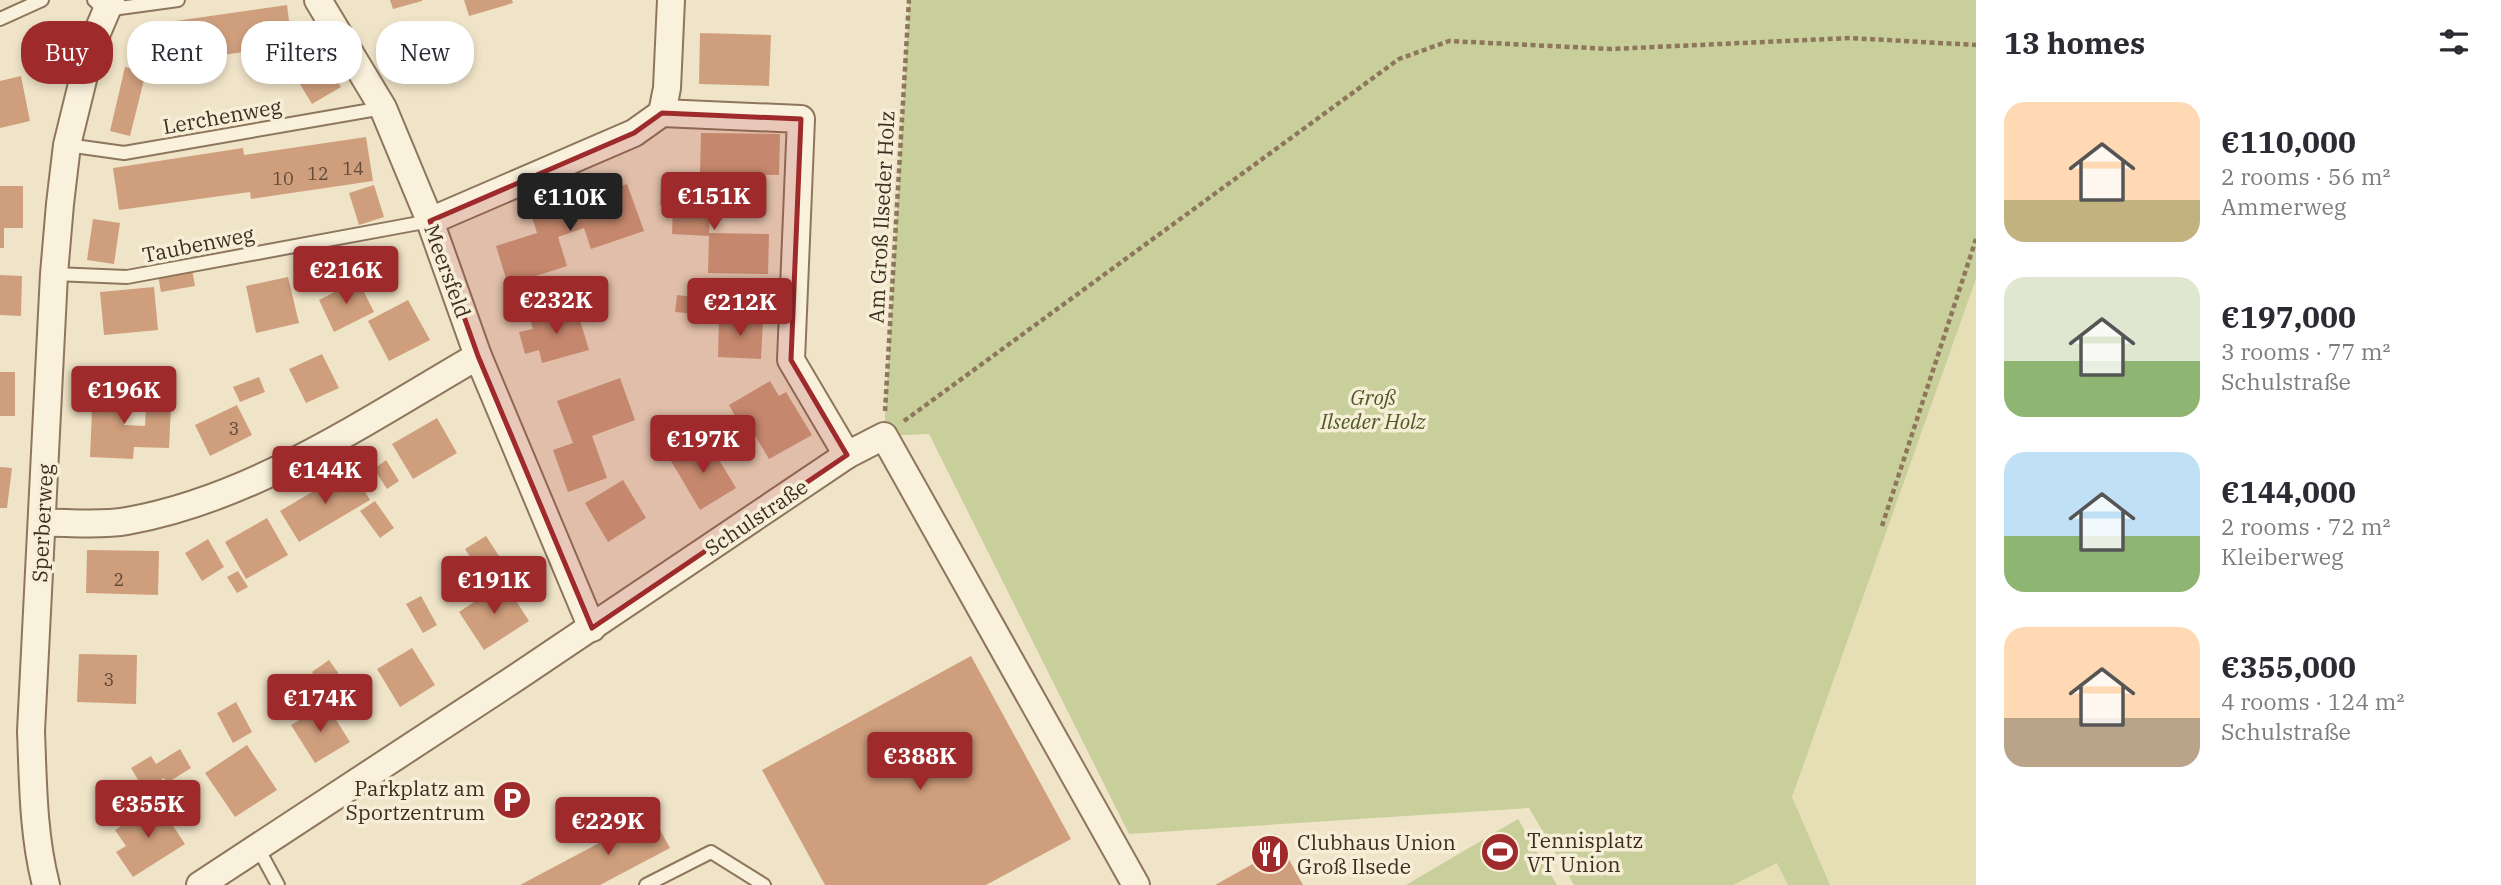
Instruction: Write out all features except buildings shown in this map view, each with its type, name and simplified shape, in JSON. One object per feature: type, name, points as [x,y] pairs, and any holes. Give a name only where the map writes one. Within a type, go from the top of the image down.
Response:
[{"type":"street","name":"Meersfeld","points":[[318,0],[383,108],[430,221],[478,356],[592,628]]},
{"type":"street","points":[[662,113],[667,88],[671,0]]},
{"type":"street","name":"Sperberweg","points":[[46,885],[39,860],[31,731],[54,274],[67,145],[103,3]]},
{"type":"street","points":[[430,221],[634,133],[662,113],[801,119],[791,360],[847,455]]},
{"type":"street","points":[[42,523],[125,521],[187,506],[255,480],[314,450],[478,356]]},
{"type":"street","points":[[884,436],[1136,885]]},
{"type":"street","name":"Schulstraße","points":[[200,885],[592,628],[847,455],[884,436]]},
{"type":"lane","points":[[0,19],[41,0]]},
{"type":"lane","points":[[103,3],[177,0]]},
{"type":"lane","name":"Lerchenweg","points":[[67,145],[124,153],[383,108]]},
{"type":"lane","name":"Taubenweg","points":[[54,274],[127,277],[430,221]]},
{"type":"lane","points":[[258,848],[278,885]]},
{"type":"lane","points":[[646,885],[711,852],[764,885]]},
{"type":"path","name":"Am Groß Ilseder Holz","points":[[884,436],[909,0]]},
{"type":"path","points":[[884,436],[1399,59],[1449,41],[1611,49],[1850,38],[1976,45]]},
{"type":"path","points":[[1882,526],[1976,239]]},
{"type":"highlighted area","points":[[662,113],[801,119],[791,360],[847,455],[592,628],[478,356],[430,221],[634,133]]},
{"type":"shaded area","points":[[1976,279],[1976,885],[1830,885],[1792,797]]},
{"type":"shaded area","points":[[1778,863],[1788,885],[1733,885]]},
{"type":"green space","name":"Groß Ilseder Holz","points":[[909,0],[1976,0],[1976,279],[1792,797],[1830,885],[1788,885],[1777,863],[1733,885],[1574,885],[1529,808],[1129,834],[929,434],[884,436]]},
{"type":"green space","name":"Tennisplatz VT Union","points":[[1518,819],[1557,885],[1406,885]]},
{"type":"place","name":"Parkplatz am Sportzentrum","points":[[512,800]]},
{"type":"place","name":"Tennisplatz VT Union","points":[[1500,852]]},
{"type":"place","name":"Clubhaus Union Groß Ilsede","points":[[1270,854]]}]
